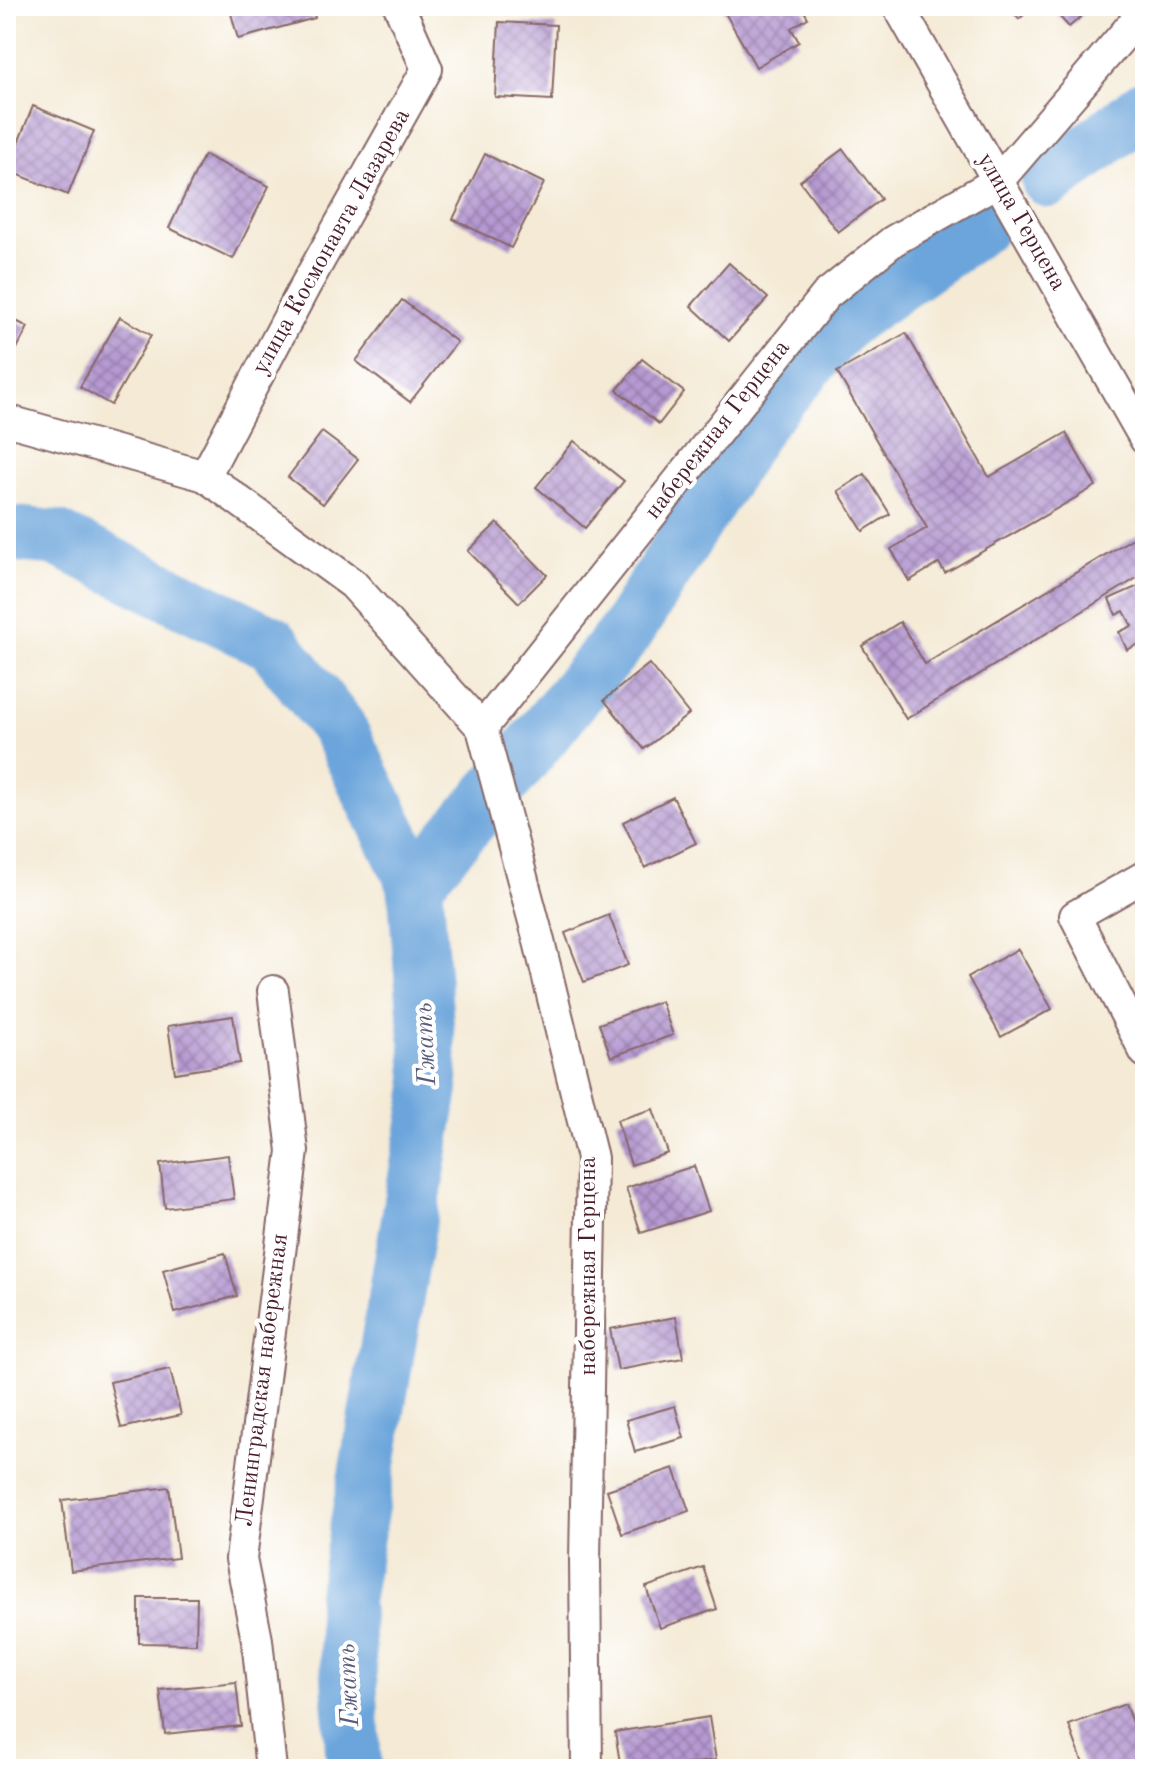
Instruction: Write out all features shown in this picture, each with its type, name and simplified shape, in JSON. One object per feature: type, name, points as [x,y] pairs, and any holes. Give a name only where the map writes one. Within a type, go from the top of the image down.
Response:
[{"type":"street","name":"улица Космонавта Лазарева","points":[[205,476],[304,288],[427,69],[399,6]]},
{"type":"street","name":"улица Герцена","points":[[898,6],[998,181],[1137,403],[1145,439]]},
{"type":"street","name":"набережная Герцена","points":[[482,728],[826,295],[893,241],[998,181],[1145,10]]},
{"type":"street","name":"набережная Герцена","points":[[6,420],[205,476],[353,584],[482,728],[537,933],[592,1158],[585,1561],[587,1769]]},
{"type":"street","points":[[1145,876],[1075,916],[1145,1052]]},
{"type":"street","name":"Ленинградская набережная","points":[[271,1769],[257,1640],[241,1559],[293,1151],[273,991]]},
{"type":"building","points":[[229,6],[312,6],[315,18],[238,39]]},
{"type":"building","points":[[721,6],[801,6],[808,18],[791,28],[799,42],[756,67]]},
{"type":"building","points":[[1007,6],[1034,6],[1019,19]]},
{"type":"building","points":[[1050,6],[1093,6],[1069,27]]},
{"type":"building","points":[[499,22],[556,25],[552,100],[495,97]]},
{"type":"building","points":[[33,106],[94,131],[68,195],[7,170]]},
{"type":"building","points":[[843,149],[881,199],[838,232],[800,181]]},
{"type":"building","points":[[485,154],[544,183],[511,248],[453,219]]},
{"type":"building","points":[[204,155],[269,186],[233,259],[169,228]]},
{"type":"building","points":[[729,263],[768,298],[729,341],[691,306]]},
{"type":"building","points":[[402,300],[457,342],[410,402],[356,361]]},
{"type":"building","points":[[6,316],[28,327],[6,370]]},
{"type":"building","points":[[120,317],[151,335],[111,405],[80,387]]},
{"type":"building","points":[[906,333],[989,477],[1066,433],[1096,486],[945,573],[939,563],[909,581],[891,549],[927,528],[837,372]]},
{"type":"building","points":[[642,359],[684,392],[659,424],[617,390]]},
{"type":"building","points":[[322,432],[358,459],[323,504],[288,477]]},
{"type":"building","points":[[574,441],[624,481],[585,528],[536,487]]},
{"type":"building","points":[[865,474],[890,514],[863,531],[838,491]]},
{"type":"building","points":[[497,523],[547,575],[519,603],[468,551]]},
{"type":"building","points":[[1143,532],[1145,573],[906,719],[862,646],[900,622],[925,664]]},
{"type":"building","points":[[1145,583],[1145,641],[1127,650],[1119,632],[1132,626],[1124,611],[1116,615],[1109,599]]},
{"type":"building","points":[[649,664],[689,714],[644,749],[604,700]]},
{"type":"building","points":[[673,797],[696,843],[645,868],[623,822]]},
{"type":"building","points":[[609,915],[628,965],[584,982],[565,933]]},
{"type":"building","points":[[1018,949],[1052,1009],[1001,1037],[968,977]]},
{"type":"building","points":[[661,1001],[673,1035],[611,1057],[599,1024]]},
{"type":"building","points":[[233,1016],[240,1063],[175,1073],[168,1026]]},
{"type":"building","points":[[653,1109],[668,1153],[631,1165],[617,1120]]},
{"type":"building","points":[[228,1155],[234,1199],[165,1208],[160,1164]]},
{"type":"building","points":[[694,1166],[709,1211],[641,1233],[626,1188]]},
{"type":"building","points":[[225,1253],[237,1296],[175,1313],[163,1270]]},
{"type":"building","points":[[676,1317],[683,1358],[618,1370],[610,1329]]},
{"type":"building","points":[[170,1369],[181,1415],[121,1428],[110,1382]]},
{"type":"building","points":[[675,1406],[684,1438],[635,1452],[626,1420]]},
{"type":"building","points":[[674,1468],[689,1511],[622,1534],[607,1490]]},
{"type":"building","points":[[169,1487],[178,1558],[71,1571],[62,1500]]},
{"type":"building","points":[[703,1567],[717,1609],[660,1628],[646,1587]]},
{"type":"building","points":[[139,1598],[197,1598],[196,1644],[139,1643]]},
{"type":"building","points":[[236,1682],[241,1726],[165,1734],[160,1690]]},
{"type":"building","points":[[1125,1704],[1145,1757],[1145,1769],[1085,1769],[1069,1725]]},
{"type":"building","points":[[709,1717],[716,1760],[659,1769],[621,1769],[615,1732]]},
{"type":"waterway","points":[[1049,180],[1145,108]]},
{"type":"waterway","points":[[415,883],[514,769],[626,632],[758,422],[844,322],[982,225]]},
{"type":"waterway","name":"Гжать","points":[[6,533],[56,538],[272,643],[338,727],[415,883],[431,1088],[345,1601],[354,1769]]}]
